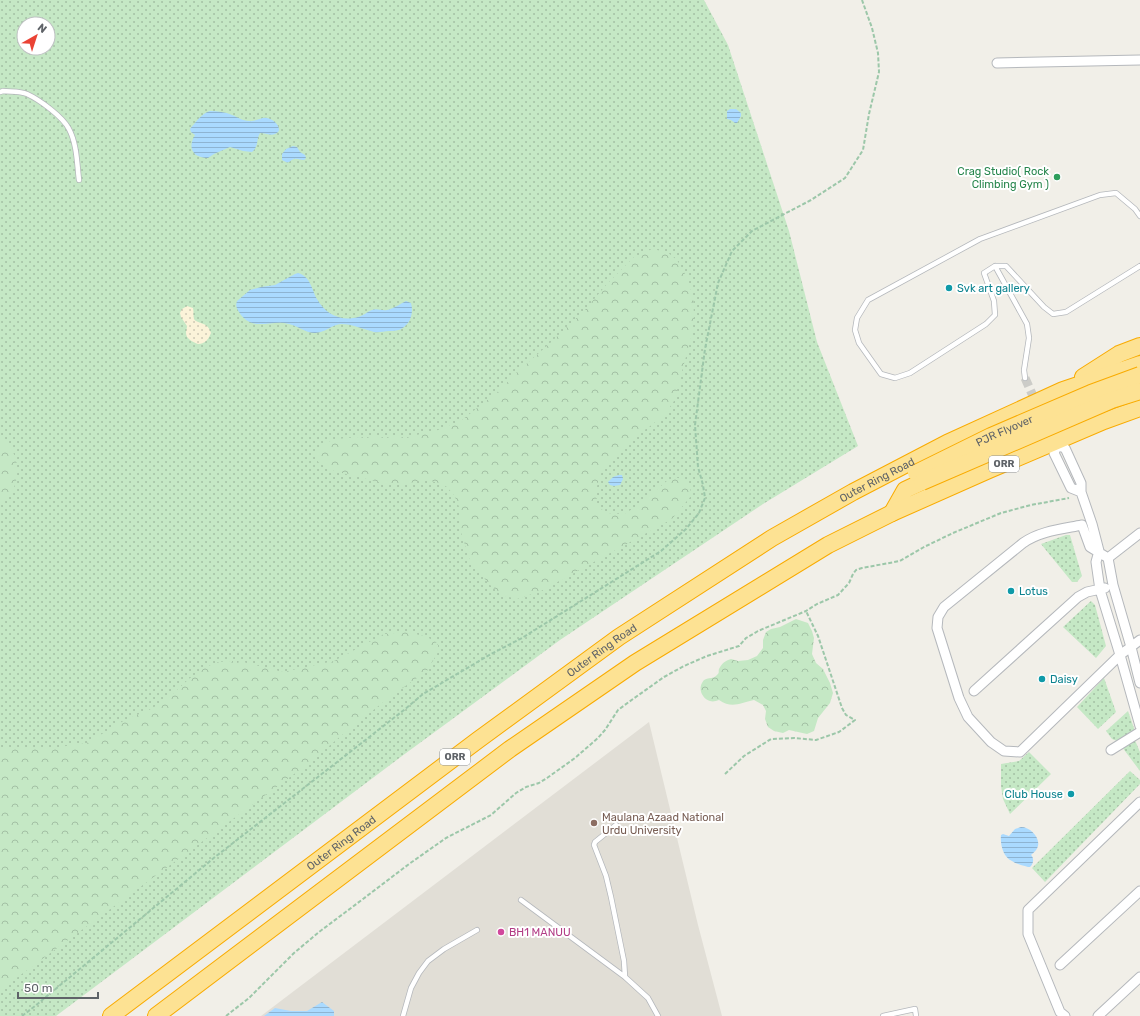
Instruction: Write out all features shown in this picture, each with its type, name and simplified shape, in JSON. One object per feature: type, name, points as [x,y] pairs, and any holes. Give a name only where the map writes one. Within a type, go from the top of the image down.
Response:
[{"type":"highway","points":[[1063,390],[1119,354],[1140,346]]},
{"type":"highway","name":"Outer Ring Road","points":[[111,1016],[466,749],[619,637],[772,538],[853,492],[947,443],[1063,390],[1140,364]]},
{"type":"highway","name":"PJR Flyover","points":[[892,513],[905,490],[919,477],[998,433],[1091,393],[1140,375]]},
{"type":"highway","name":"PJR Flyover","points":[[870,483],[894,483],[919,477],[1112,400],[1140,391]]},
{"type":"highway","name":"ORR","points":[[156,1016],[510,749],[635,664],[828,545],[871,525],[892,513],[1104,421],[1140,408]]},
{"type":"street","points":[[997,63],[1140,60]]},
{"type":"street","points":[[1081,492],[1071,488],[1054,453],[1057,446],[1065,448],[1081,484],[1081,492],[1099,551],[1096,562],[1100,590],[1140,726]]},
{"type":"street","points":[[1140,640],[1131,647],[1120,655],[1020,752],[1004,751],[991,742],[968,717],[959,698],[937,628],[938,617],[944,607],[1027,541],[1041,534],[1082,525],[1090,547],[1099,551],[1108,558],[1113,585],[1131,647],[1140,683]]},
{"type":"street","points":[[1108,558],[1140,533]]},
{"type":"street","points":[[974,691],[1078,597],[1087,592],[1100,590],[1113,585]]},
{"type":"street","points":[[1111,750],[1140,732]]},
{"type":"street","points":[[1065,1016],[1060,1012],[1028,934],[1028,910],[1140,802]]},
{"type":"street","points":[[1060,965],[1140,891]]},
{"type":"street","points":[[1098,1016],[1140,977]]},
{"type":"lane","points":[[0,92],[3,91],[26,94],[42,103],[58,115],[69,128],[74,143],[79,180]]},
{"type":"lane","points":[[1140,216],[1135,209],[1116,193],[1100,195],[980,239],[868,300],[857,318],[855,330],[859,343],[881,374],[895,378],[910,373],[986,324],[995,315],[994,301],[984,273],[995,266],[1006,266],[1044,307],[1053,314],[1066,312],[1140,266]]},
{"type":"lane","points":[[995,266],[1027,324],[1029,338],[1024,370],[1025,378]]},
{"type":"lane","points":[[616,825],[595,842],[594,845],[606,876],[611,897],[624,961],[625,977]]},
{"type":"lane","points":[[521,900],[625,977],[648,998],[658,1016]]},
{"type":"lane","points":[[403,1016],[411,988],[419,973],[428,961],[444,949],[478,930]]},
{"type":"lane","points":[[883,1016],[914,1009],[916,1016]]},
{"type":"path","points":[[22,1016],[215,857],[423,694],[491,654],[522,638],[661,551],[686,529],[699,513],[705,498],[698,467],[695,425],[705,349],[718,283],[732,251],[752,231],[811,200],[845,178],[863,150],[869,114],[879,72],[878,53],[872,28],[862,0]]},
{"type":"path","points":[[226,1016],[249,998],[294,953],[319,932],[409,864],[446,838],[491,815],[516,793],[547,778],[575,758],[598,738],[618,710],[664,677],[707,656],[739,646],[746,638],[758,631],[838,596],[849,583],[856,570],[900,560],[953,533],[1001,513],[1031,505],[1072,497],[1081,492]]},
{"type":"path","points":[[725,774],[744,756],[770,739],[794,738],[816,740],[840,732],[855,720],[846,715],[842,708],[818,636],[806,611]]},
{"type":"shaded area","name":"Maulana Azaad National Urdu University","points":[[649,722],[698,925],[722,1016],[261,1016]]},
{"type":"green space","points":[[0,0],[704,0],[728,45],[789,231],[817,342],[858,446],[763,504],[560,640],[402,756],[56,1016],[0,1016]]},
{"type":"green space","points":[[652,249],[667,252],[677,260],[687,277],[693,297],[694,316],[691,338],[674,401],[665,414],[631,439],[602,471],[596,489],[597,505],[606,513],[624,514],[639,505],[668,480],[678,478],[685,480],[690,485],[691,496],[672,519],[541,591],[517,599],[501,595],[489,584],[469,558],[460,529],[460,510],[457,501],[447,487],[431,481],[391,485],[331,470],[319,463],[316,458],[316,454],[324,443],[337,439],[359,437],[408,437],[438,430],[462,420],[500,390],[516,373],[584,311],[607,284],[634,257]]},
{"type":"green space","points":[[0,438],[8,445],[13,453],[17,471],[13,490],[0,506]]},
{"type":"green space","points":[[1070,535],[1082,576],[1077,582],[1072,582],[1041,544]]},
{"type":"green space","points":[[1091,601],[1095,605],[1106,646],[1096,658],[1063,627]]},
{"type":"green space","points":[[796,619],[808,623],[812,631],[814,638],[812,654],[816,663],[823,669],[833,693],[830,703],[818,718],[814,731],[807,734],[789,730],[783,733],[774,731],[768,727],[765,719],[766,711],[763,705],[754,700],[732,705],[719,700],[710,701],[703,696],[701,686],[703,681],[717,675],[724,662],[731,659],[738,661],[748,660],[757,656],[763,648],[763,640],[766,632]]},
{"type":"green space","points":[[406,632],[424,636],[435,641],[438,645],[438,652],[427,671],[391,696],[309,763],[0,990],[0,750],[9,748],[52,748],[87,743],[125,720],[149,710],[166,700],[190,678],[206,667],[218,662],[243,662],[283,672],[334,661],[384,634]]},
{"type":"green space","points":[[1104,678],[1116,712],[1098,729],[1077,707]]},
{"type":"green space","points":[[1128,711],[1135,731],[1117,741],[1112,739],[1106,731]]},
{"type":"green space","points":[[1134,738],[1140,752],[1140,771],[1122,747]]},
{"type":"green space","points":[[1029,752],[1051,774],[1010,814],[1003,799],[1001,786],[1001,764],[1019,761]]},
{"type":"green space","points":[[1130,771],[1140,780],[1140,784],[1045,882],[1032,868]]},
{"type":"sand","points":[[187,306],[193,308],[195,321],[207,326],[211,333],[203,343],[198,344],[188,339],[186,335],[187,326],[180,313],[182,309]]},
{"type":"water","points":[[730,109],[736,109],[741,113],[737,123],[727,119],[727,111]]},
{"type":"water","points":[[210,111],[227,113],[247,121],[267,118],[275,122],[279,127],[279,130],[273,135],[260,133],[256,147],[252,152],[230,147],[208,158],[203,158],[195,154],[193,151],[192,144],[195,135],[190,129],[201,116]]},
{"type":"water","points":[[293,146],[297,147],[306,158],[304,160],[294,159],[288,162],[282,160],[282,154],[286,149]]},
{"type":"water","points":[[298,273],[306,277],[320,304],[334,316],[352,318],[374,309],[385,310],[394,308],[406,301],[411,303],[412,311],[408,323],[400,330],[395,331],[376,332],[345,324],[338,324],[322,332],[315,333],[282,323],[252,323],[241,315],[236,305],[237,301],[250,290],[275,285]]},
{"type":"water","points":[[622,475],[623,479],[620,485],[610,485],[608,482],[613,477]]},
{"type":"water","points":[[1024,827],[1034,833],[1038,843],[1037,849],[1031,855],[1033,861],[1030,867],[1017,864],[1006,857],[1001,842],[1001,835],[1003,834],[1009,836],[1015,829]]},
{"type":"water","points":[[322,1002],[334,1011],[334,1016],[264,1016],[275,1008],[291,1011],[307,1011]]},
{"type":"tunnel","points":[[1025,378],[1037,405]]},
{"type":"place","name":"Crag Studio( Rock Climbing Gym )","points":[[1057,177]]},
{"type":"place","name":"Svk art gallery","points":[[949,288]]},
{"type":"place","name":"Lotus","points":[[1011,591]]},
{"type":"place","name":"Daisy","points":[[1042,679]]},
{"type":"place","name":"Club House","points":[[1071,794]]},
{"type":"place","name":"Maulana Azaad National Urdu University","points":[[594,823]]},
{"type":"place","name":"BH1 MANUU","points":[[501,932]]}]
